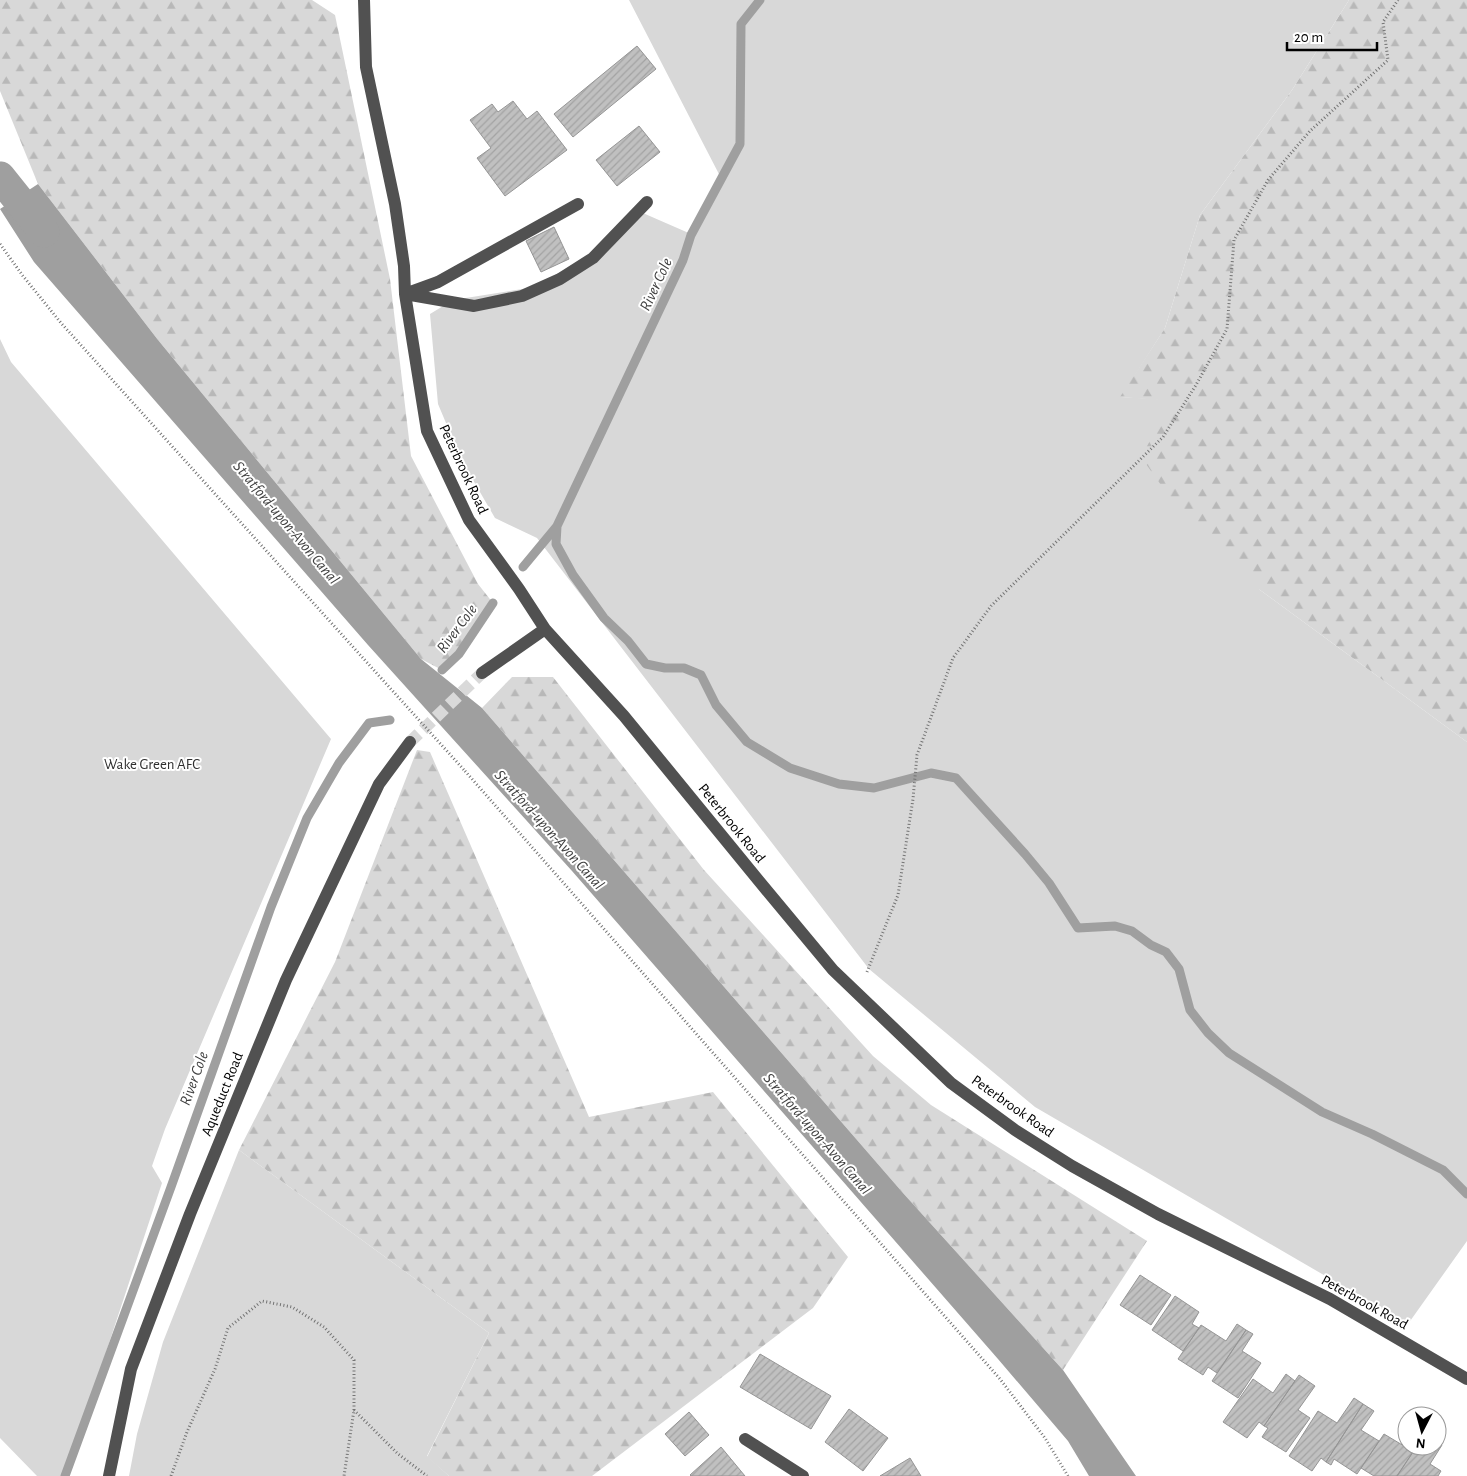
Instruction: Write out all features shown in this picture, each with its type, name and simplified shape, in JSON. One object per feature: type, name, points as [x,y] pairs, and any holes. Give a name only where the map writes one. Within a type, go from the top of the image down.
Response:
[{"type":"street","name":"Peterbrook Road","points":[[362,1],[366,67],[395,204],[404,266],[405,294],[427,431],[469,520],[520,589],[545,629],[624,716],[758,882],[833,970],[952,1083],[1031,1140],[1072,1166],[1158,1214],[1330,1299],[1467,1378]]},
{"type":"street","points":[[405,294],[474,306],[522,296],[560,279],[593,258],[647,202]]},
{"type":"street","points":[[405,294],[438,282],[578,204]]},
{"type":"street","points":[[482,673],[545,629]]},
{"type":"street","name":"Aqueduct Road","points":[[109,1476],[131,1369],[190,1214],[271,1016],[286,980],[379,784],[410,742]]},
{"type":"street","points":[[745,1440],[803,1476]]},
{"type":"path","points":[[855,989],[869,969],[898,895],[913,799],[916,756],[953,658],[991,606],[1162,437],[1187,400],[1227,329],[1234,240],[1268,180],[1310,131],[1388,60],[1383,22],[1398,0]]},
{"type":"path","points":[[0,244],[61,323],[464,771],[1000,1379],[1045,1438],[1068,1476]]},
{"type":"path","points":[[171,1476],[187,1432],[215,1369],[228,1328],[262,1301],[292,1307],[324,1327],[354,1360],[354,1410],[344,1476]]},
{"type":"path","points":[[354,1410],[397,1453],[427,1476]]},
{"type":"green space","points":[[0,0],[312,0],[335,15],[390,279],[411,456],[478,584],[493,603],[459,654],[442,670],[421,659],[158,340],[38,184],[0,91]]},
{"type":"green space","points":[[629,0],[1349,0],[1292,90],[1200,215],[1165,328],[1121,397],[1172,400],[1260,590],[1467,742],[1467,1241],[1408,1324],[1035,1107],[869,969],[537,538],[495,518],[462,461],[438,404],[430,314],[453,300],[535,287],[590,254],[636,210],[691,234],[721,178]]},
{"type":"green space","points":[[1349,0],[1467,0],[1467,742],[1260,590],[1166,492],[1141,457],[1172,401],[1120,397],[1165,328],[1200,215],[1292,90]]},
{"type":"green space","name":"Wake Green AFC","points":[[0,339],[11,362],[331,739],[165,1129],[152,1166],[162,1183],[65,1476],[37,1476],[0,1438]]},
{"type":"green space","points":[[512,677],[553,677],[704,870],[873,1056],[931,1105],[1147,1241],[1063,1370],[903,1193],[482,708]]},
{"type":"green space","points":[[417,750],[430,752],[589,1117],[713,1092],[848,1257],[813,1308],[592,1476],[449,1476],[427,1457],[489,1333],[239,1150],[335,962]]},
{"type":"green space","points":[[239,1150],[489,1333],[427,1456],[449,1476],[129,1476],[137,1434],[163,1342]]},
{"type":"water","points":[[38,184],[158,340],[421,659],[482,708],[903,1193],[1063,1370],[1136,1476],[1089,1476],[1068,1441],[998,1359],[572,871],[368,645],[34,262],[0,209]]},
{"type":"building","points":[[637,46],[656,69],[573,137],[554,114]]},
{"type":"building","points":[[513,101],[527,119],[537,111],[567,150],[505,196],[477,158],[491,148],[470,120],[492,104],[498,112]]},
{"type":"building","points":[[639,126],[660,152],[617,186],[596,160]]},
{"type":"building","points":[[554,227],[569,259],[541,272],[526,241]]},
{"type":"building","points":[[1140,1275],[1171,1295],[1151,1325],[1120,1305]]},
{"type":"building","points":[[1175,1296],[1199,1312],[1192,1324],[1199,1328],[1183,1351],[1152,1330]]},
{"type":"building","points":[[1237,1324],[1246,1330],[1217,1373],[1208,1367],[1203,1375],[1178,1359],[1201,1325],[1226,1341]]},
{"type":"building","points":[[1246,1330],[1253,1334],[1242,1351],[1261,1363],[1238,1398],[1212,1381]]},
{"type":"building","points":[[760,1354],[831,1396],[811,1429],[740,1387]]},
{"type":"building","points":[[1286,1374],[1295,1381],[1264,1426],[1259,1422],[1247,1438],[1223,1422],[1253,1379],[1273,1393]]},
{"type":"building","points":[[1299,1375],[1315,1386],[1298,1410],[1310,1418],[1286,1452],[1262,1437],[1268,1428],[1264,1426]]},
{"type":"building","points":[[1354,1398],[1363,1404],[1326,1462],[1321,1458],[1312,1471],[1289,1456],[1318,1411],[1337,1423]]},
{"type":"building","points":[[1363,1404],[1374,1411],[1361,1430],[1379,1441],[1357,1474],[1334,1459],[1331,1465],[1326,1462]]},
{"type":"building","points":[[849,1409],[888,1438],[863,1471],[825,1442]]},
{"type":"building","points":[[689,1412],[709,1435],[685,1456],[665,1434]]},
{"type":"building","points":[[1384,1434],[1397,1442],[1397,1456],[1410,1456],[1397,1476],[1374,1476],[1361,1468]]},
{"type":"building","points":[[721,1447],[745,1476],[690,1475]]},
{"type":"building","points":[[1410,1456],[1435,1456],[1430,1464],[1441,1471],[1438,1476],[1397,1476]]},
{"type":"building","points":[[910,1458],[921,1476],[880,1476]]},
{"type":"waterway","name":"River Cole","points":[[523,567],[557,526],[683,260],[691,235],[740,144],[741,24],[760,0]]},
{"type":"waterway","name":"Stratford-upon-Avon Canal","points":[[0,177],[44,232]]},
{"type":"waterway","points":[[557,526],[556,544],[573,575],[604,618],[628,641],[646,664],[665,668],[684,668],[701,675],[716,705],[747,742],[790,768],[839,784],[874,788],[931,773],[956,778],[1049,883],[1078,928],[1115,926],[1132,931],[1151,945],[1166,952],[1179,969],[1190,1010],[1208,1033],[1229,1053],[1322,1112],[1372,1134],[1443,1170],[1467,1194]]},
{"type":"waterway","name":"River Cole","points":[[442,670],[459,654],[493,603]]},
{"type":"waterway","name":"River Cole","points":[[65,1476],[271,907],[307,818],[339,763],[369,723],[390,720]]},
{"type":"tunnel","points":[[410,742],[482,673]]}]
